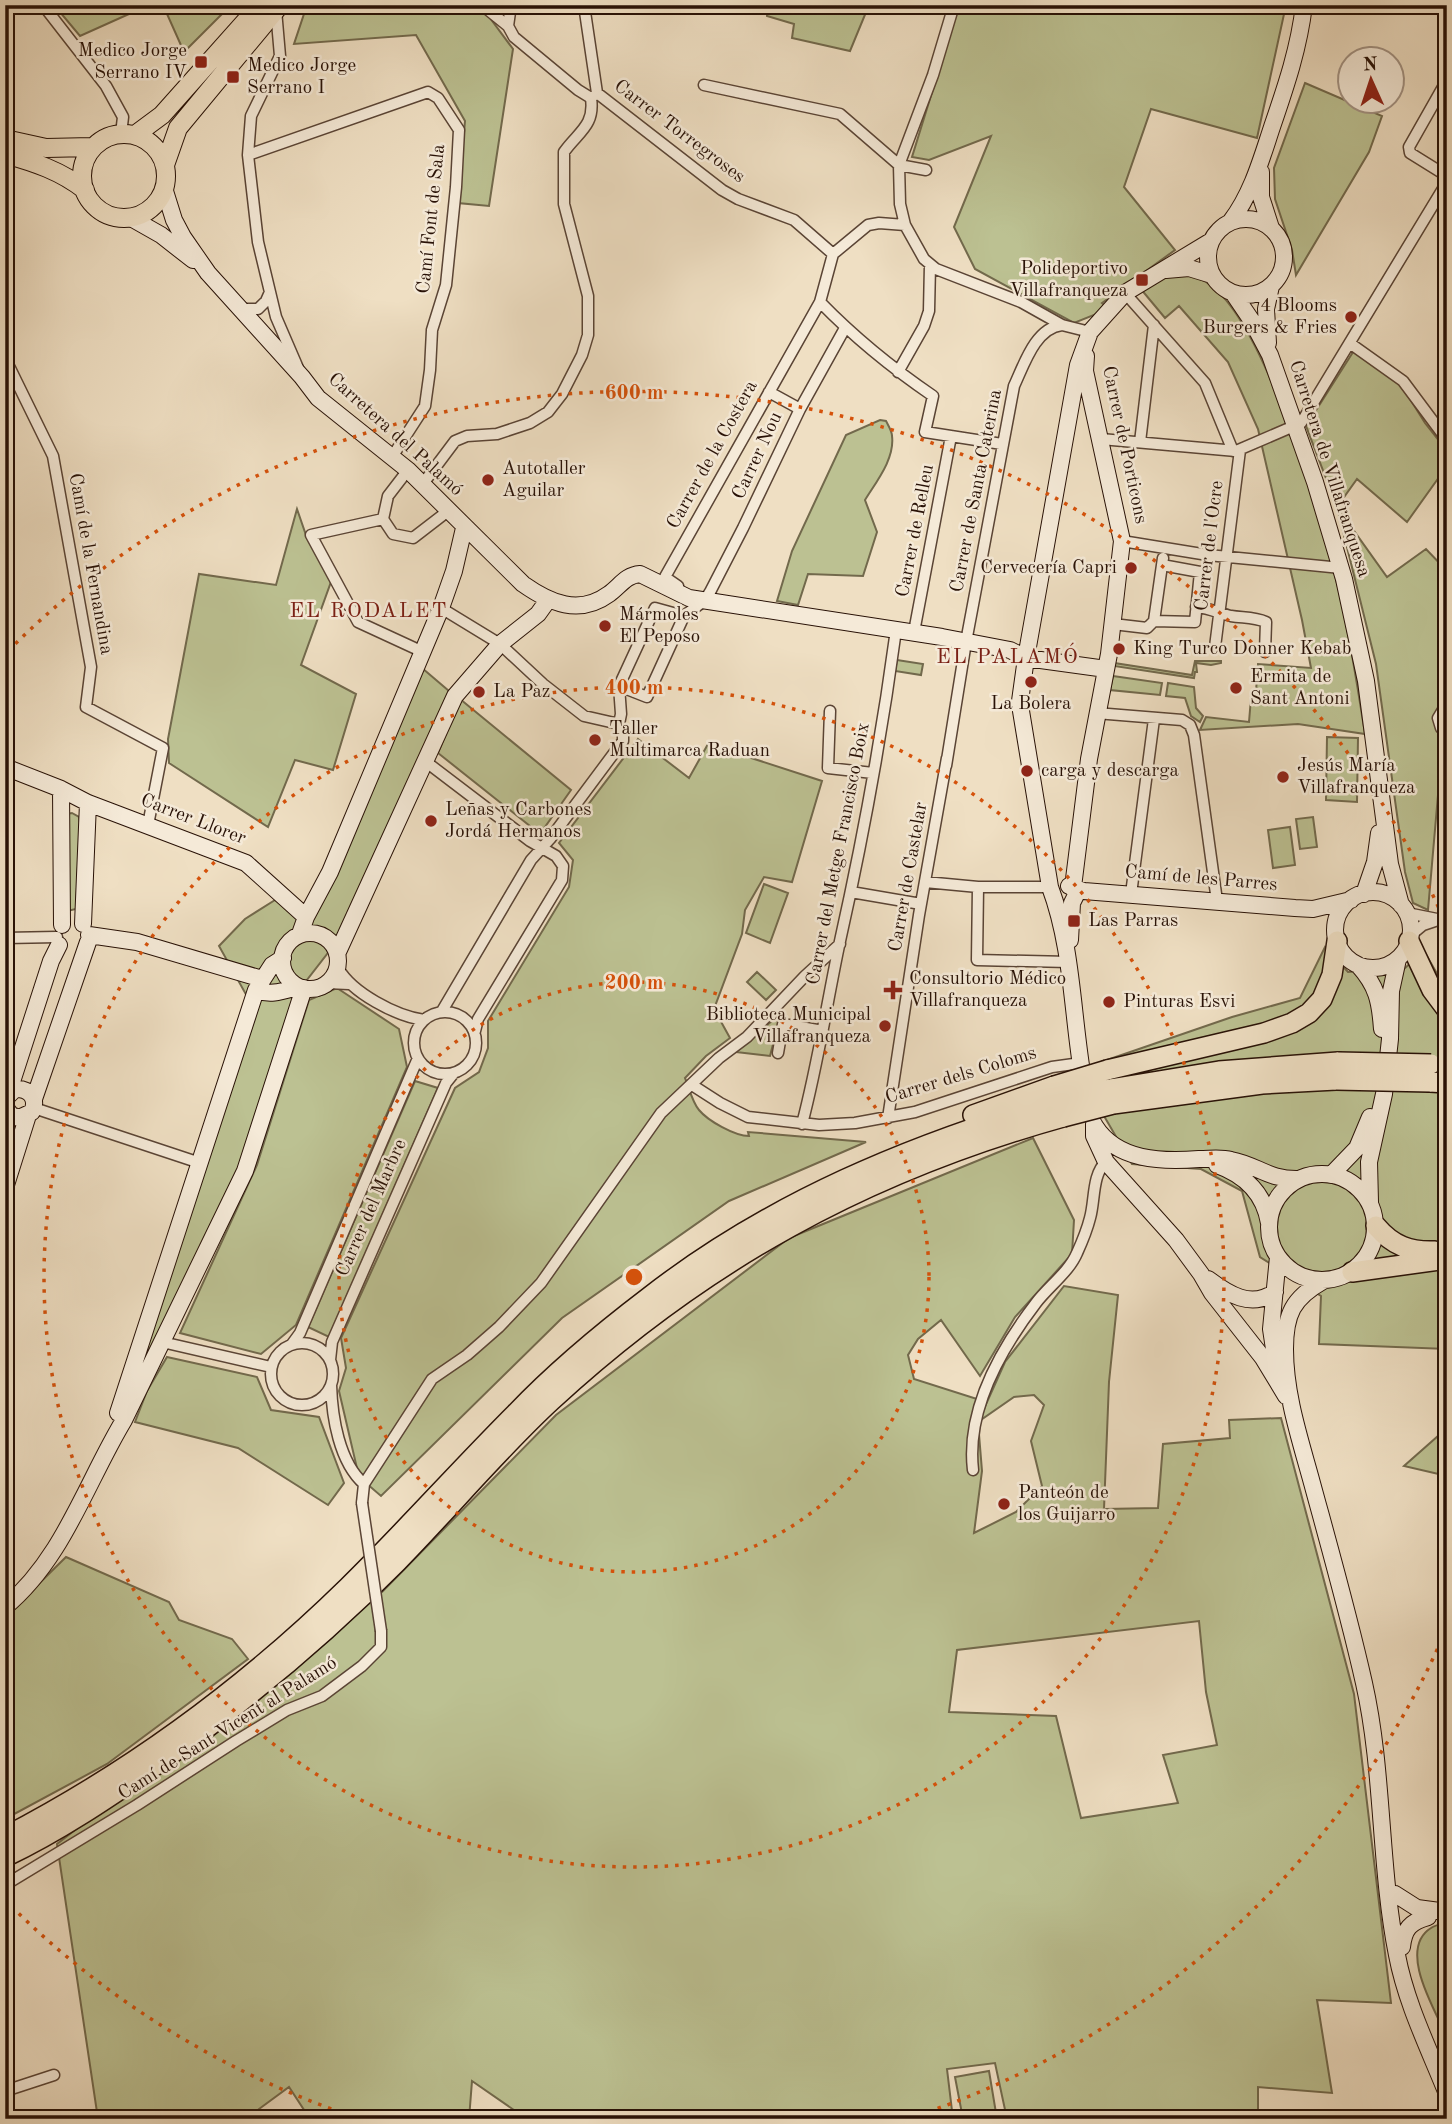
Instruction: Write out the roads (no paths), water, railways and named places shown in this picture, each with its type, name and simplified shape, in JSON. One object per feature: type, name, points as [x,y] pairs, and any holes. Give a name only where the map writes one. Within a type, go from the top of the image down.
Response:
[{"type":"highway","points":[[5,1837],[75,1798],[147,1751],[271,1657],[393,1542],[543,1386],[648,1297],[695,1263],[765,1220],[865,1168],[962,1130],[1110,1088],[1292,1023],[1308,1013],[1322,999],[1332,975],[1336,935]]},
{"type":"highway","points":[[1410,938],[1432,990],[1447,1010]]},
{"type":"highway","points":[[5,1857],[112,1795],[193,1739],[259,1688],[305,1649],[396,1563],[551,1401],[666,1306],[761,1242],[864,1188],[960,1148],[1059,1101],[1110,1088],[1219,1071],[1438,1074]]},
{"type":"highway","points":[[1376,1226],[1394,1243],[1404,1248],[1447,1251]]},
{"type":"highway","points":[[1352,1272],[1447,1259]]},
{"type":"main road","points":[[85,190],[84,168],[92,147],[104,138],[128,135],[162,114],[272,7]]},
{"type":"main road","points":[[5,154],[68,177],[85,190],[94,206],[117,218],[131,218],[150,209],[158,202],[164,188],[165,165],[178,128],[257,32],[272,7]]},
{"type":"main road","points":[[128,135],[153,147],[165,165]]},
{"type":"main road","points":[[5,139],[46,148],[92,147]]},
{"type":"street","points":[[43,5],[106,86],[123,117],[128,135]]},
{"type":"street","name":"Carrer Torregroses","points":[[482,5],[508,26],[514,37],[722,190],[738,199],[794,220],[833,254]]},
{"type":"street","points":[[508,26],[511,5]]},
{"type":"street","points":[[422,485],[455,441],[467,436],[497,434],[530,423],[548,412],[568,384],[582,355],[588,335],[588,296],[564,204],[564,152],[587,127],[594,96],[584,5]]},
{"type":"street","points":[[954,5],[933,75],[899,165],[898,191],[905,225],[930,265],[945,274],[1021,302],[1088,338]]},
{"type":"street","points":[[1082,1068],[1068,960],[1066,894],[1021,711],[1026,657],[1078,365],[1088,338],[1125,293],[1210,241],[1219,229],[1231,221],[1244,203],[1261,164],[1295,58],[1304,5]]},
{"type":"street","points":[[272,7],[280,56],[251,116],[248,155],[258,242],[276,317],[302,377]]},
{"type":"street","points":[[257,32],[268,33],[274,37],[280,48]]},
{"type":"street","points":[[1447,79],[1409,147],[1410,153],[1447,176]]},
{"type":"street","points":[[704,85],[840,114],[899,165],[926,170]]},
{"type":"street","name":"Camí Font de Sala","points":[[248,155],[428,92],[438,98],[459,130],[446,285],[432,330],[425,406],[392,457]]},
{"type":"street","points":[[1210,241],[1207,258],[1212,275],[1221,286],[1233,293],[1257,294],[1271,286],[1281,273],[1284,257],[1280,241],[1271,228],[1261,197],[1261,164]]},
{"type":"street","points":[[1101,439],[1237,450],[1296,426],[1306,418],[1447,182]]},
{"type":"street","name":"Carretera del Palamó","points":[[164,188],[174,220],[208,273],[318,398],[408,470],[523,584],[548,600],[576,608],[608,594],[629,576],[645,574],[672,590],[705,600]]},
{"type":"street","name":"Carretera del Palamó","points":[[131,218],[160,235],[208,273]]},
{"type":"street","points":[[1231,221],[1252,219],[1271,228]]},
{"type":"street","points":[[833,254],[868,225],[905,225]]},
{"type":"street","name":"Carrer de la Costera","points":[[705,600],[692,595],[665,577],[820,302],[833,254]]},
{"type":"street","points":[[898,372],[929,311],[930,265]]},
{"type":"street","points":[[1160,271],[1189,268],[1212,275]]},
{"type":"street","points":[[930,285],[945,274]]},
{"type":"street","name":"Carretera de Villafranquesa","points":[[1269,355],[1266,318],[1271,286]]},
{"type":"street","points":[[241,309],[258,309],[270,292]]},
{"type":"street","name":"Carrer de l'Ocre","points":[[1125,293],[1205,383],[1237,450],[1215,648]]},
{"type":"street","name":"Carretera de Villafranquesa","points":[[1233,293],[1252,321],[1269,355],[1319,494],[1341,568],[1366,681],[1390,863],[1404,909]]},
{"type":"street","points":[[820,302],[845,328],[898,372],[933,396],[925,432],[1002,444]]},
{"type":"street","points":[[1037,312],[1044,332],[1050,327],[1062,325]]},
{"type":"street","points":[[1140,442],[1154,325]]},
{"type":"street","name":"Carrer Nou","points":[[705,600],[800,409],[845,328]]},
{"type":"street","name":"Carrer de Santa Caterina","points":[[960,686],[1014,386],[1027,356],[1044,332]]},
{"type":"street","name":"Carrer de Porticons","points":[[1066,894],[1096,713],[1106,669],[1122,541],[1085,370],[1088,338]]},
{"type":"street","points":[[1351,344],[1403,382],[1447,440]]},
{"type":"street","name":"Camí de la Fernandina","points":[[5,358],[53,456],[91,667],[86,707],[163,748],[148,825]]},
{"type":"street","points":[[769,392],[800,409]]},
{"type":"street","points":[[1073,393],[1091,392]]},
{"type":"street","name":"Carrer de Relleu","points":[[914,632],[951,436]]},
{"type":"street","points":[[408,470],[388,496],[383,519],[393,534],[413,538],[448,511]]},
{"type":"street","points":[[383,519],[312,535],[358,622],[423,652]]},
{"type":"street","points":[[300,934],[330,872],[441,608],[454,571],[464,528]]},
{"type":"street","points":[[1122,541],[1227,557],[1341,568]]},
{"type":"street","points":[[1113,624],[1147,628],[1154,621],[1164,548]]},
{"type":"street","points":[[1154,621],[1195,622],[1200,572],[1162,565]]},
{"type":"street","points":[[327,983],[455,696],[500,644],[538,614],[548,600]]},
{"type":"street","points":[[619,686],[647,697],[684,616],[705,600],[914,632],[1015,651],[1026,657],[1106,669]]},
{"type":"street","points":[[1196,607],[1219,611],[1228,616],[1258,618],[1266,622],[1265,652]]},
{"type":"street","points":[[441,608],[500,644],[543,684],[584,716],[619,724]]},
{"type":"street","points":[[414,1036],[424,1020],[442,1011],[531,860],[550,839],[623,741],[619,724],[619,686],[655,608],[684,616]]},
{"type":"street","name":"Carrer del Metge Francisco Boix","points":[[802,1124],[851,892],[896,630]]},
{"type":"street","name":"Carrer de Castelar","points":[[888,1118],[921,904],[960,686]]},
{"type":"street","points":[[1447,703],[1438,718],[1441,728],[1447,732]]},
{"type":"street","points":[[830,711],[828,768],[873,773]]},
{"type":"street","points":[[1096,713],[1187,722],[1194,735],[1217,901]]},
{"type":"street","points":[[1131,894],[1154,719]]},
{"type":"street","points":[[425,761],[541,848],[556,856],[563,866],[562,880],[478,1019],[475,1031]]},
{"type":"street","name":"Carrer Llorer","points":[[5,766],[88,803],[246,863],[306,917]]},
{"type":"street","points":[[61,789],[59,936],[6,1100],[7,1112],[15,1117],[32,1107],[200,1163]]},
{"type":"street","points":[[5,1188],[86,934],[88,803]]},
{"type":"street","name":"Carretera de Villafranquesa","points":[[1357,897],[1376,862],[1382,803]]},
{"type":"street","points":[[925,883],[1066,894]]},
{"type":"street","points":[[978,887],[977,960],[1068,960]]},
{"type":"street","points":[[851,892],[921,904]]},
{"type":"street","name":"Camí de les Parres","points":[[1066,894],[1131,894],[1313,909],[1357,897]]},
{"type":"street","points":[[1336,935],[1339,913],[1357,897],[1384,894],[1404,909],[1442,920]]},
{"type":"street","points":[[1313,909],[1330,919],[1345,955],[1372,981],[1378,999],[1383,1047],[1375,1101],[1363,1137],[1350,1157],[1331,1175]]},
{"type":"street","points":[[1404,909],[1410,938]]},
{"type":"street","points":[[1198,1160],[1219,1165],[1244,1178],[1266,1209],[1269,1236],[1278,1256],[1293,1272],[1302,1277],[1323,1281],[1352,1272],[1370,1252],[1376,1226],[1370,1202],[1369,1162],[1384,1094],[1391,1039],[1391,991],[1398,959],[1410,938],[1423,925],[1442,920]]},
{"type":"street","points":[[59,936],[70,921],[86,934],[137,942],[259,984],[264,993],[276,994],[301,987],[318,988],[327,983],[349,984],[402,1016],[424,1020]]},
{"type":"street","points":[[301,987],[290,981],[284,970],[283,958],[292,940],[300,934],[311,932],[327,938],[349,984]]},
{"type":"street","points":[[59,936],[67,952],[77,953],[86,934]]},
{"type":"street","points":[[5,937],[59,936]]},
{"type":"street","name":"Camí de Sant Vicent al Palamó","points":[[5,1885],[137,1805],[246,1734],[287,1710],[322,1696],[362,1666],[381,1647],[381,1630],[362,1503],[364,1484],[432,1379],[467,1355],[499,1327],[541,1283],[661,1113],[719,1058],[747,1037],[839,944]]},
{"type":"street","points":[[106,1450],[259,984],[272,965],[283,958]]},
{"type":"street","points":[[1358,965],[1366,968],[1383,967],[1398,959]]},
{"type":"street","points":[[5,1607],[24,1592],[50,1559],[124,1420],[245,1171],[301,987]]},
{"type":"street","points":[[402,1016],[414,1036],[418,1058],[430,1070],[454,1073],[469,1064],[474,1057],[477,1039],[471,1024],[458,1014],[442,1011]]},
{"type":"street","points":[[778,1053],[783,1024],[823,1031]]},
{"type":"street","name":"Carrer del Marbre","points":[[292,1344],[305,1321],[418,1058]]},
{"type":"street","name":"Carrer dels Coloms","points":[[692,1085],[719,1103],[748,1117],[802,1124],[855,1123],[888,1118],[937,1105],[1052,1067],[1082,1068]]},
{"type":"street","name":"Carrer del Marbre","points":[[330,1360],[332,1342],[446,1083],[454,1073]]},
{"type":"street","points":[[6,1100],[20,1088],[29,1091],[32,1107]]},
{"type":"street","points":[[1287,1396],[1263,1358],[1161,1221],[1106,1162],[1094,1136],[1094,1124],[1114,1145],[1136,1156],[1163,1160],[1216,1157],[1235,1160],[1268,1176],[1299,1179],[1331,1175],[1354,1184],[1370,1202]]},
{"type":"street","points":[[1123,1181],[1126,1165],[1136,1156]]},
{"type":"street","points":[[973,1470],[971,1450],[985,1389],[1001,1355],[1036,1303],[1075,1257],[1091,1217],[1100,1170],[1106,1162]]},
{"type":"street","points":[[1269,1224],[1275,1203],[1281,1194],[1299,1179]]},
{"type":"street","points":[[1278,1256],[1272,1314],[1274,1359],[1287,1396],[1340,1585],[1371,1723],[1399,1967],[1447,2094]]},
{"type":"street","points":[[1201,1273],[1231,1295],[1242,1299],[1260,1299],[1275,1292]]},
{"type":"street","points":[[1287,1396],[1284,1351],[1291,1308],[1298,1298],[1323,1281]]},
{"type":"street","points":[[162,1342],[271,1367]]},
{"type":"street","points":[[335,1421],[324,1409],[311,1404],[298,1405],[285,1401],[276,1392],[271,1380],[271,1367],[282,1349],[301,1342],[318,1347],[330,1360],[335,1421],[349,1468],[364,1484]]},
{"type":"street","points":[[311,1404],[323,1396],[331,1385]]},
{"type":"street","points":[[1392,1892],[1417,1909],[1447,1914]]},
{"type":"street","points":[[1392,1892],[1394,1915],[1398,1917],[1447,1914]]},
{"type":"street","points":[[1398,1917],[1402,1947],[1417,1998],[1447,2077]]},
{"type":"street","points":[[1402,1947],[1409,1925],[1428,1917]]},
{"type":"street","points":[[5,2091],[54,2075]]},
{"type":"place","name":"Medico Jorge Serrano IV","points":[[201,62]]},
{"type":"place","name":"Medico Jorge Serrano I","points":[[233,77]]},
{"type":"place","name":"Polideportivo Villafranqueza","points":[[1142,280]]},
{"type":"place","name":"4 Blooms Burgers & Fries","points":[[1351,317]]},
{"type":"place","name":"Autotaller Aguilar","points":[[488,480]]},
{"type":"place","name":"Cervecería Capri","points":[[1131,568]]},
{"type":"place","name":"Mármoles El Peposo","points":[[605,626]]},
{"type":"place","name":"King Turco Donner Kebab","points":[[1119,649]]},
{"type":"place","name":"La Bolera","points":[[1031,682]]},
{"type":"place","name":"Ermita de Sant Antoni","points":[[1236,688]]},
{"type":"place","name":"La Paz","points":[[479,692]]},
{"type":"place","name":"Taller Multimarca Raduan","points":[[595,740]]},
{"type":"place","name":"carga y descarga","points":[[1027,771]]},
{"type":"place","name":"Jesús María Villafranqueza","points":[[1283,777]]},
{"type":"place","name":"Leñas y Carbones Jordá Hermanos","points":[[431,821]]},
{"type":"place","name":"Las Parras","points":[[1074,921]]},
{"type":"place","name":"Consultorio Médico Villafranqueza","points":[[893,990]]},
{"type":"place","name":"Pinturas Esvi","points":[[1109,1002]]},
{"type":"place","name":"Biblioteca Municipal Villafranqueza","points":[[885,1026]]},
{"type":"place","name":"Panteón de los Guijarro","points":[[1004,1504]]},
{"type":"district","name":"EL RODALET","points":[[369,611]]},
{"type":"district","name":"EL PALAMÓ","points":[[1008,657]]}]
